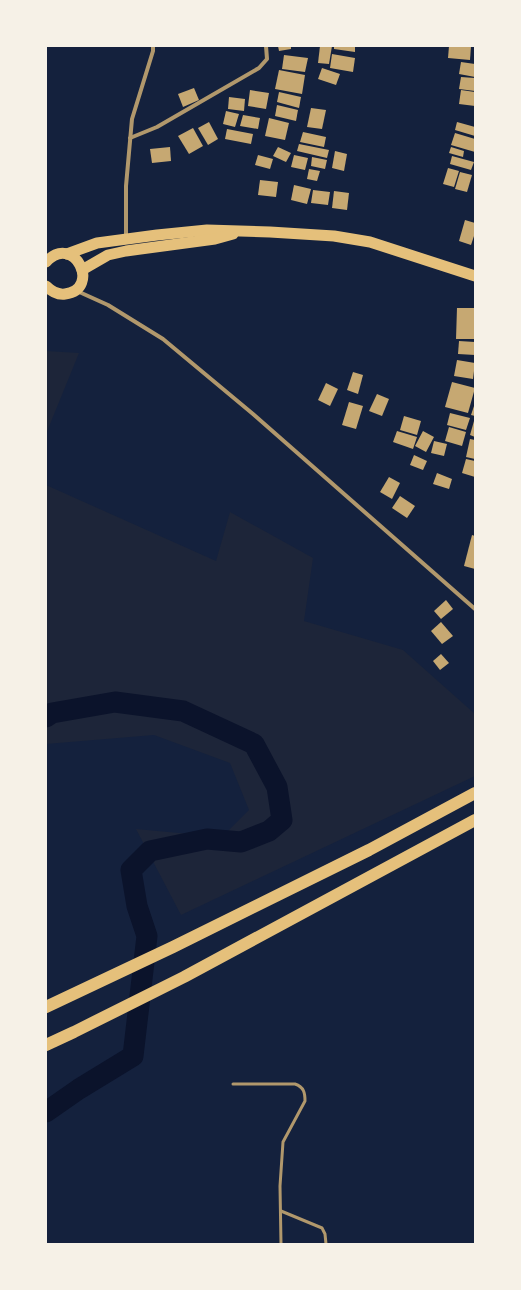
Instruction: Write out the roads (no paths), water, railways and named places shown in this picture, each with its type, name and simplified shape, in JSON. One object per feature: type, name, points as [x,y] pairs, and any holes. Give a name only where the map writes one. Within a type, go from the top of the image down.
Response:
[{"type":"highway","points":[[47,259],[97,243],[207,230],[245,231],[334,236],[370,242],[475,276]]},
{"type":"highway","points":[[82,270],[108,255],[126,250],[216,239],[245,231]]},
{"type":"highway","points":[[47,288],[56,293],[62,294],[74,290],[82,281],[82,270],[77,259],[66,254]]},
{"type":"highway","points":[[46,1007],[173,947],[369,850],[475,792]]},
{"type":"highway","points":[[46,1045],[184,977],[475,820]]},
{"type":"street","points":[[126,240],[126,186],[132,119],[153,51],[153,46]]},
{"type":"street","points":[[130,138],[157,126],[259,68],[268,59],[266,46]]},
{"type":"street","points":[[74,290],[108,305],[163,340],[253,414],[475,609]]},
{"type":"lane","points":[[233,1084],[295,1084],[303,1089],[305,1101],[283,1142],[280,1186],[282,1244]]},
{"type":"lane","points":[[281,1212],[322,1228],[325,1234],[326,1244]]},
{"type":"waterway","points":[[46,717],[52,713],[115,702],[183,711],[254,744],[277,787],[282,820],[269,831],[241,842],[207,839],[150,851],[131,870],[137,906],[147,936],[133,1056],[79,1089],[46,1112]]}]
